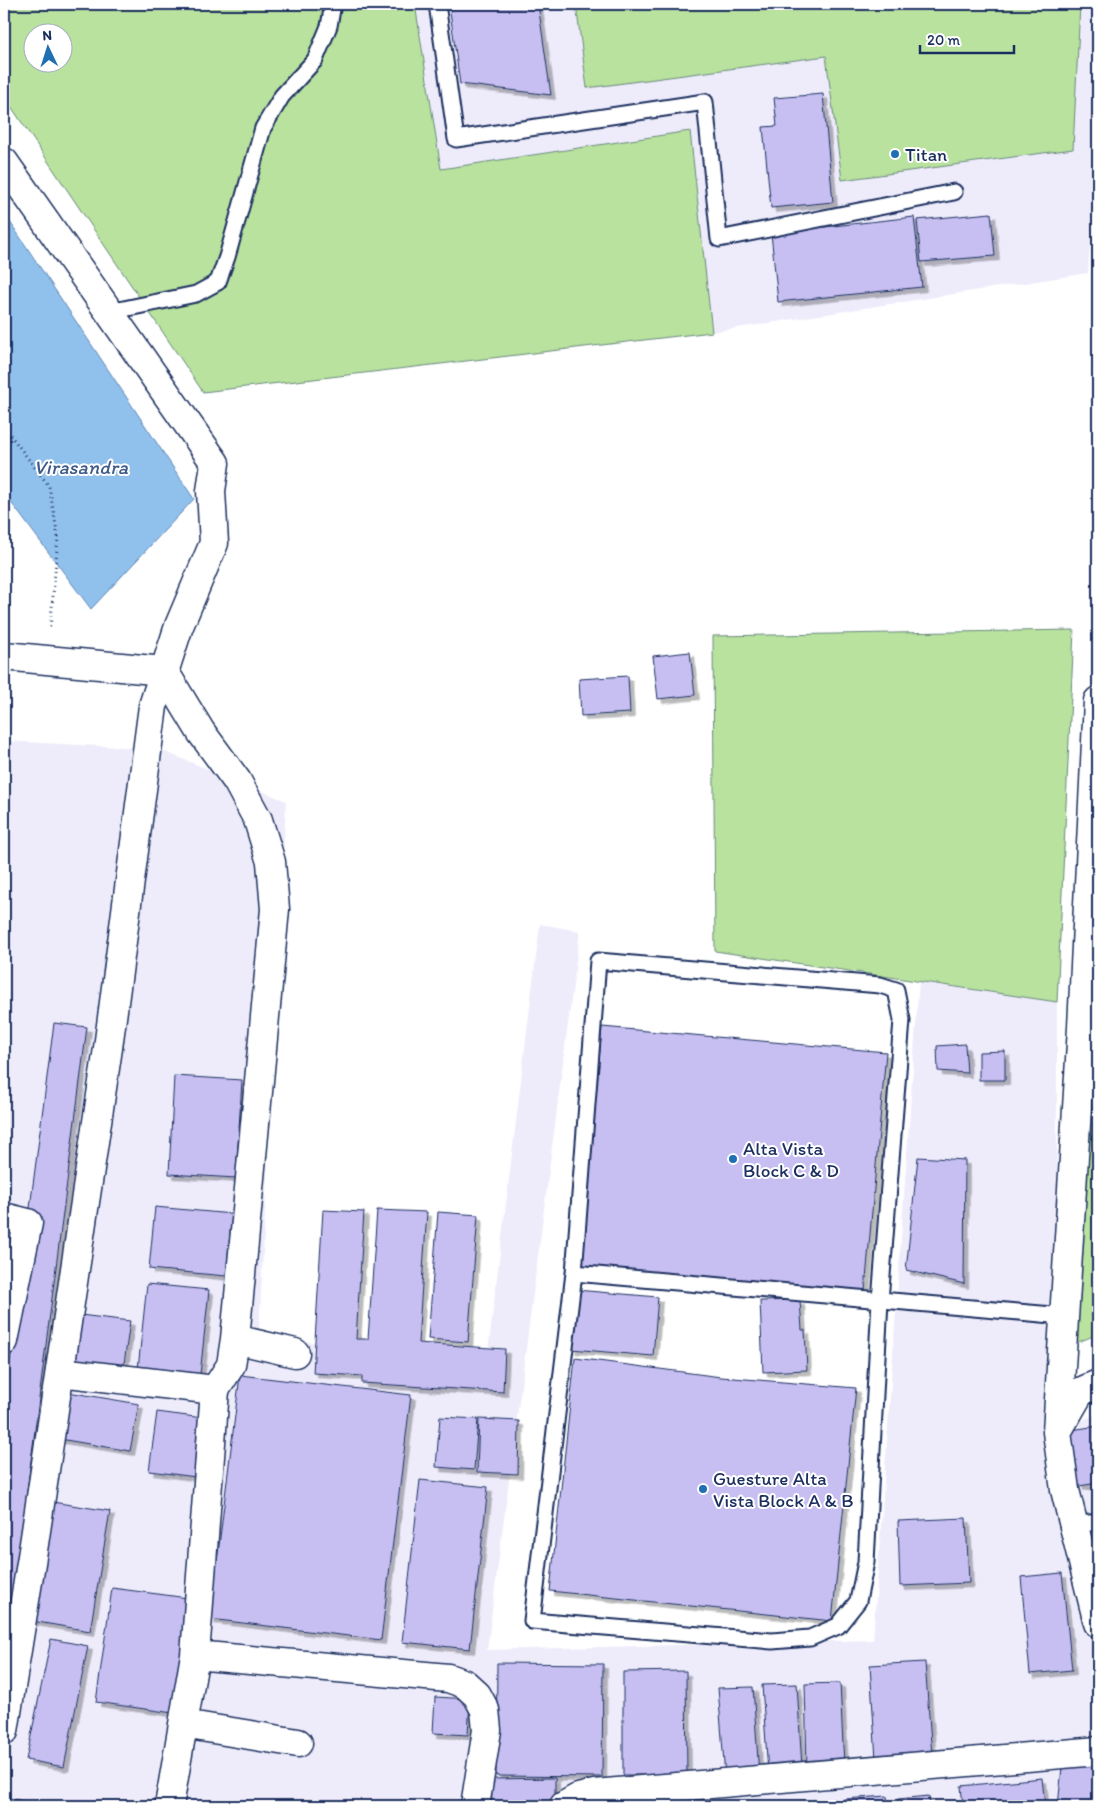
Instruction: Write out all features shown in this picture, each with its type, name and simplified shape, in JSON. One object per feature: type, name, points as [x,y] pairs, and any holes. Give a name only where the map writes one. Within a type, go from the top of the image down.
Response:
[{"type":"street","points":[[4,162],[215,463],[211,491],[214,542],[180,626],[152,706],[108,1048],[4,1731]]},
{"type":"street","points":[[4,656],[164,671]]},
{"type":"street","points":[[164,671],[201,732],[237,781],[258,820],[271,862],[275,909],[235,1339],[231,1365],[215,1390],[194,1655],[170,1806]]},
{"type":"street","points":[[1098,700],[1082,1027],[1057,1432],[1065,1490],[1086,1524],[1098,1622]]},
{"type":"street","points":[[4,1217],[28,1223],[4,1341]]},
{"type":"street","points":[[235,1339],[295,1353]]},
{"type":"street","points":[[60,1372],[215,1390]]},
{"type":"street","points":[[1057,1432],[1080,1392],[1098,1384]]},
{"type":"street","points":[[194,1655],[448,1678],[465,1684],[477,1695],[485,1710],[487,1730],[475,1806]]},
{"type":"street","points":[[183,1724],[298,1743]]},
{"type":"street","points":[[564,1806],[578,1798],[594,1794],[1098,1751]]},
{"type":"lane","points":[[109,312],[196,294],[218,282],[264,128],[282,96],[315,60],[330,26],[333,4]]},
{"type":"lane","points":[[437,4],[456,139],[705,102],[719,239],[954,192]]},
{"type":"lane","points":[[598,961],[880,985],[896,990],[902,1020],[880,1301],[866,1562],[858,1600],[838,1626],[810,1638],[772,1641],[532,1621],[574,1273],[598,961]]},
{"type":"lane","points":[[574,1273],[1064,1316]]},
{"type":"path","points":[[4,427],[49,486],[58,537],[48,660]]},
{"type":"shaded area","name":"Titan","points":[[415,4],[1098,4],[1098,139],[1088,273],[712,332],[690,132],[441,169]]},
{"type":"shaded area","points":[[4,741],[158,749],[286,801],[259,1332],[485,1376],[540,924],[580,931],[487,1650],[873,1640],[919,981],[1057,1002],[1057,1432],[1098,1413],[1098,1806],[4,1806]]},
{"type":"green space","points":[[4,4],[415,4],[441,169],[690,131],[712,332],[203,392],[4,96]]},
{"type":"green space","points":[[576,4],[1080,4],[1073,149],[842,180],[826,56],[587,88]]},
{"type":"green space","points":[[1074,630],[1057,1002],[715,951],[713,636]]},
{"type":"green space","points":[[1098,947],[1098,1334],[1076,1343]]},
{"type":"water","name":"Virasandra","points":[[4,213],[194,499],[91,609],[4,493]]},
{"type":"building","points":[[449,4],[538,4],[551,95],[460,84]]},
{"type":"building","points":[[823,94],[833,202],[771,208],[763,127],[777,126],[774,98]]},
{"type":"building","points":[[991,213],[995,256],[921,262],[917,220]]},
{"type":"building","points":[[914,217],[922,287],[778,302],[771,233]]},
{"type":"building","points":[[690,652],[695,695],[658,699],[653,656]]},
{"type":"building","points":[[628,676],[630,713],[581,716],[579,679]]},
{"type":"building","points":[[54,1023],[87,1027],[4,1670],[4,1408]]},
{"type":"building","name":"Alta Vista Block C & D","points":[[602,1027],[886,1052],[865,1291],[581,1267]]},
{"type":"building","points":[[965,1044],[967,1073],[938,1071],[937,1046]]},
{"type":"building","points":[[1005,1051],[1005,1080],[979,1080],[979,1052]]},
{"type":"building","points":[[174,1076],[242,1080],[236,1178],[169,1174]]},
{"type":"building","points":[[918,1157],[965,1160],[964,1284],[906,1270]]},
{"type":"building","points":[[155,1207],[232,1214],[226,1276],[149,1269]]},
{"type":"building","points":[[323,1210],[364,1212],[356,1339],[368,1339],[377,1210],[427,1212],[418,1343],[505,1349],[503,1392],[362,1383],[362,1376],[313,1373]]},
{"type":"building","points":[[438,1212],[478,1215],[468,1342],[428,1339]]},
{"type":"building","points":[[147,1284],[209,1290],[200,1375],[138,1369]]},
{"type":"building","points":[[576,1290],[658,1297],[653,1356],[571,1349]]},
{"type":"building","points":[[800,1300],[802,1330],[805,1330],[807,1370],[763,1372],[760,1301]]},
{"type":"building","points":[[80,1315],[130,1321],[123,1371],[73,1365]]},
{"type":"building","name":"Guesture Alta Vista Block A & B","points":[[575,1358],[721,1377],[856,1388],[832,1621],[550,1591]]},
{"type":"building","points":[[240,1375],[411,1395],[381,1640],[210,1619]]},
{"type":"building","points":[[62,1391],[139,1404],[130,1451],[54,1438]]},
{"type":"building","points":[[157,1412],[203,1418],[196,1477],[149,1471]]},
{"type":"building","points":[[440,1417],[478,1419],[474,1470],[436,1467]]},
{"type":"building","points":[[479,1419],[519,1421],[518,1474],[477,1472]]},
{"type":"building","points":[[1098,1426],[1098,1483],[1079,1486],[1071,1430]]},
{"type":"building","points":[[420,1480],[488,1487],[470,1649],[402,1642]]},
{"type":"building","points":[[46,1501],[110,1511],[90,1631],[26,1620]]},
{"type":"building","points":[[966,1518],[969,1583],[900,1586],[898,1521]]},
{"type":"building","points":[[1062,1573],[1072,1670],[1030,1674],[1021,1577]]},
{"type":"building","points":[[112,1588],[188,1598],[173,1713],[96,1702]]},
{"type":"building","points":[[51,1639],[88,1646],[64,1767],[26,1760]]},
{"type":"building","points":[[925,1662],[932,1756],[876,1760],[870,1665]]},
{"type":"building","points":[[497,1663],[603,1664],[602,1777],[496,1776]]},
{"type":"building","points":[[686,1671],[687,1775],[623,1775],[623,1672]]},
{"type":"building","points":[[840,1683],[844,1766],[807,1768],[805,1684]]},
{"type":"building","points":[[797,1684],[802,1768],[768,1773],[762,1685]]},
{"type":"building","points":[[753,1687],[759,1775],[725,1776],[718,1688]]},
{"type":"building","points":[[435,1697],[470,1699],[468,1735],[433,1733]]},
{"type":"building","points":[[1097,1764],[1092,1806],[1058,1806],[1062,1767]]},
{"type":"building","points":[[555,1778],[555,1802],[492,1803],[491,1779]]},
{"type":"building","points":[[1042,1778],[1045,1806],[963,1806],[961,1786]]},
{"type":"building","points":[[887,1796],[888,1806],[844,1806],[844,1799]]},
{"type":"building","points":[[929,1796],[930,1806],[899,1806],[898,1799]]},
{"type":"building","points":[[4,1797],[48,1806],[4,1806]]},
{"type":"building","points":[[834,1799],[834,1806],[770,1806],[770,1803]]},
{"type":"place","name":"Titan","points":[[895,154]]},
{"type":"place","name":"Alta Vista Block C & D","points":[[733,1159]]},
{"type":"place","name":"Guesture Alta Vista Block A & B","points":[[703,1489]]}]
